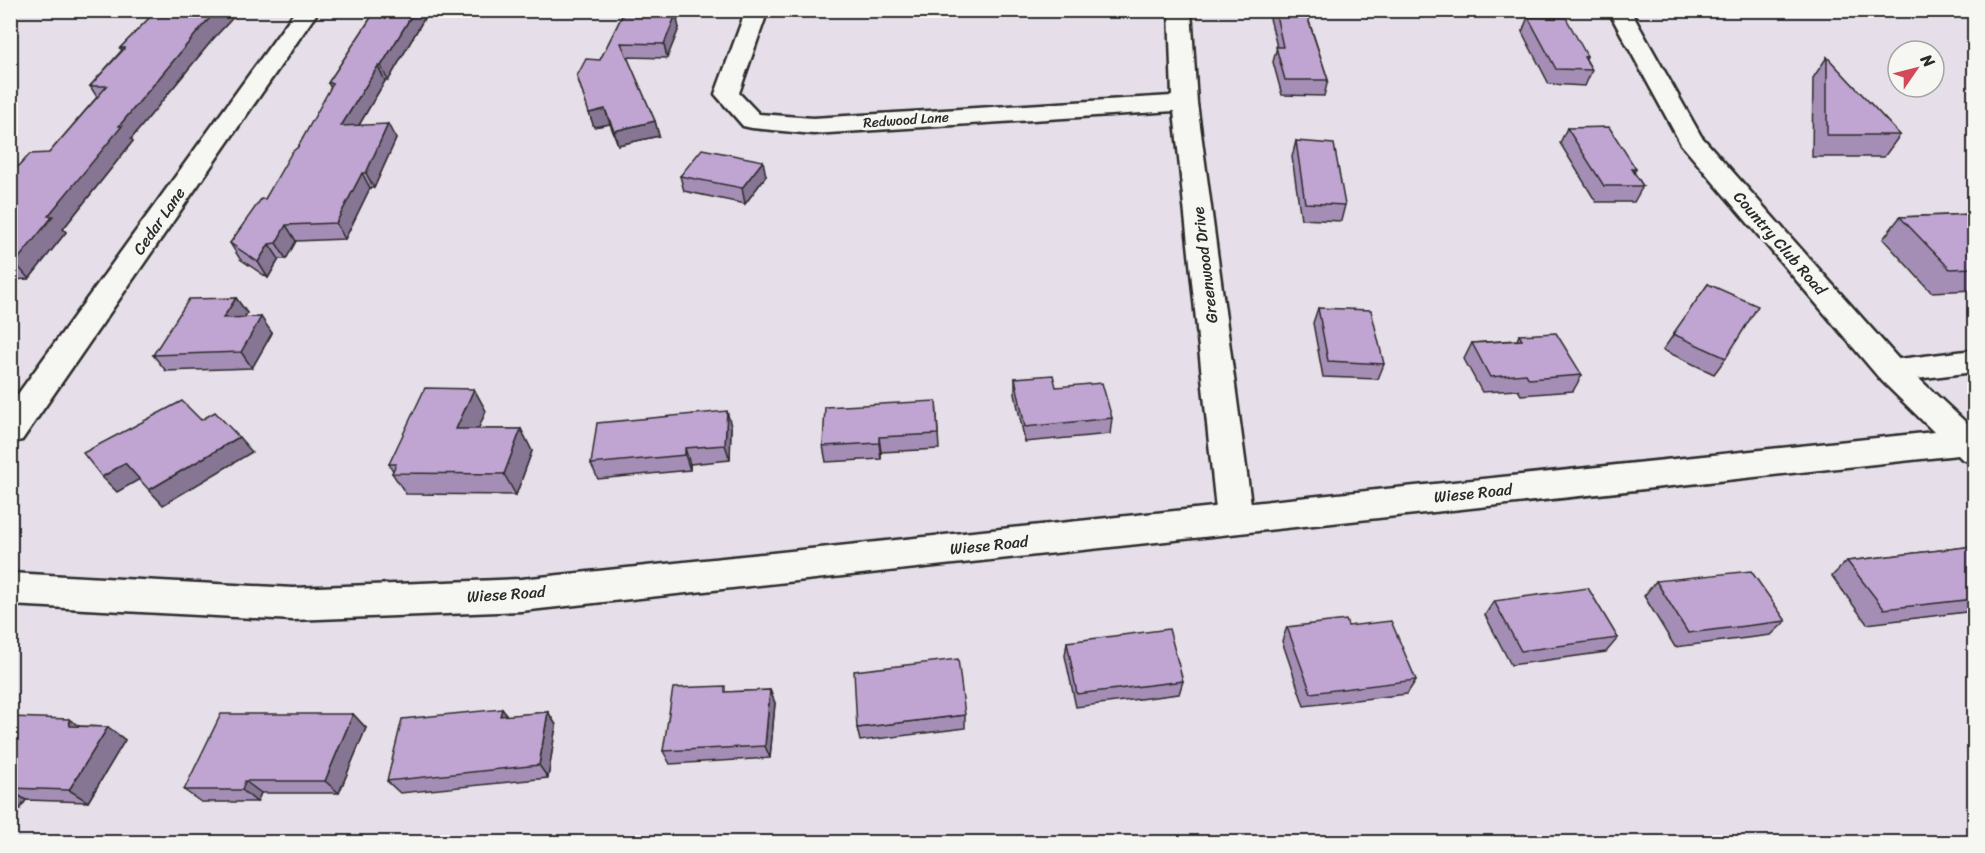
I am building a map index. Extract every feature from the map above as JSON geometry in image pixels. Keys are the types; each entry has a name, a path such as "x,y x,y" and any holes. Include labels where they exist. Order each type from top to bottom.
{"street":[{"name":"Cedar Lane","path":"10,431 308,10"},
{"name":"Redwood Lane","path":"757,10 727,94 752,121 813,126 1185,103"},
{"name":"Greenwood Drive","path":"1180,10 1185,103 1235,519"},
{"name":"Country Club Road","path":"1619,10 1690,139 1891,371 1970,446"},
{"path":"1891,371 1974,361"},
{"name":"Wiese Road","path":"10,589 293,604 521,595 1235,519 1970,446"}],"building":[{"path":"157,10 218,10 119,126 122,126 48,216 53,216 15,263 10,263 10,166 19,166 30,154 49,153 107,86 90,86 125,48 120,48"},
{"path":"376,10 415,10 341,126 388,124 366,173 362,173 336,223 286,225 276,243 269,244 258,262 230,243 261,199 265,199 292,152 298,147 333,83 328,83"},
{"path":"625,10 659,10 657,14 676,14 664,44 621,43 655,121 614,131 605,109 589,113 577,76 586,59 600,60"},
{"path":"1275,10 1310,10 1311,13 1306,13 1328,80 1285,80 1276,47 1283,47"},
{"path":"1528,17 1566,18 1592,70 1556,69"},
{"path":"1827,57 1900,135 1827,135"},
{"path":"1609,127 1636,169 1632,169 1643,186 1604,186 1567,128"},
{"path":"1296,141 1334,144 1345,205 1305,203"},
{"path":"702,149 763,161 742,188 680,176"},
{"path":"1974,214 1974,268 1950,269 1900,217"},
{"path":"1708,284 1758,306 1726,358 1673,334"},
{"path":"236,298 223,318 261,317 241,352 153,355 189,299"},
{"path":"1318,308 1371,310 1384,364 1328,361"},
{"path":"1556,333 1582,375 1529,379 1526,374 1490,377 1472,343 1522,340 1519,335"},
{"path":"1053,375 1056,387 1102,383 1112,418 1025,427 1015,378"},
{"path":"425,388 474,389 456,429 521,429 504,474 392,473 396,464 389,464"},
{"path":"182,401 201,420 215,412 239,437 149,490 125,463 102,477 83,453"},
{"path":"936,401 938,434 879,437 879,443 823,446 825,407"},
{"path":"727,411 725,445 685,448 685,455 591,464 597,423"},
{"path":"1974,546 1974,599 1884,609 1847,561"},
{"path":"1751,571 1786,621 1688,633 1656,581"},
{"path":"1588,588 1618,638 1521,651 1494,601"},
{"path":"1346,620 1348,626 1391,621 1416,680 1311,693 1287,627"},
{"path":"1169,629 1183,681 1077,694 1067,642"},
{"path":"958,659 965,715 857,728 854,671"},
{"path":"725,686 725,692 770,690 765,746 663,751 673,688"},
{"path":"502,709 500,716 548,712 539,765 387,781 402,719"},
{"path":"221,714 353,714 325,781 245,781 242,790 184,790"},
{"path":"10,717 69,719 70,726 108,727 69,790 10,788"}]}
